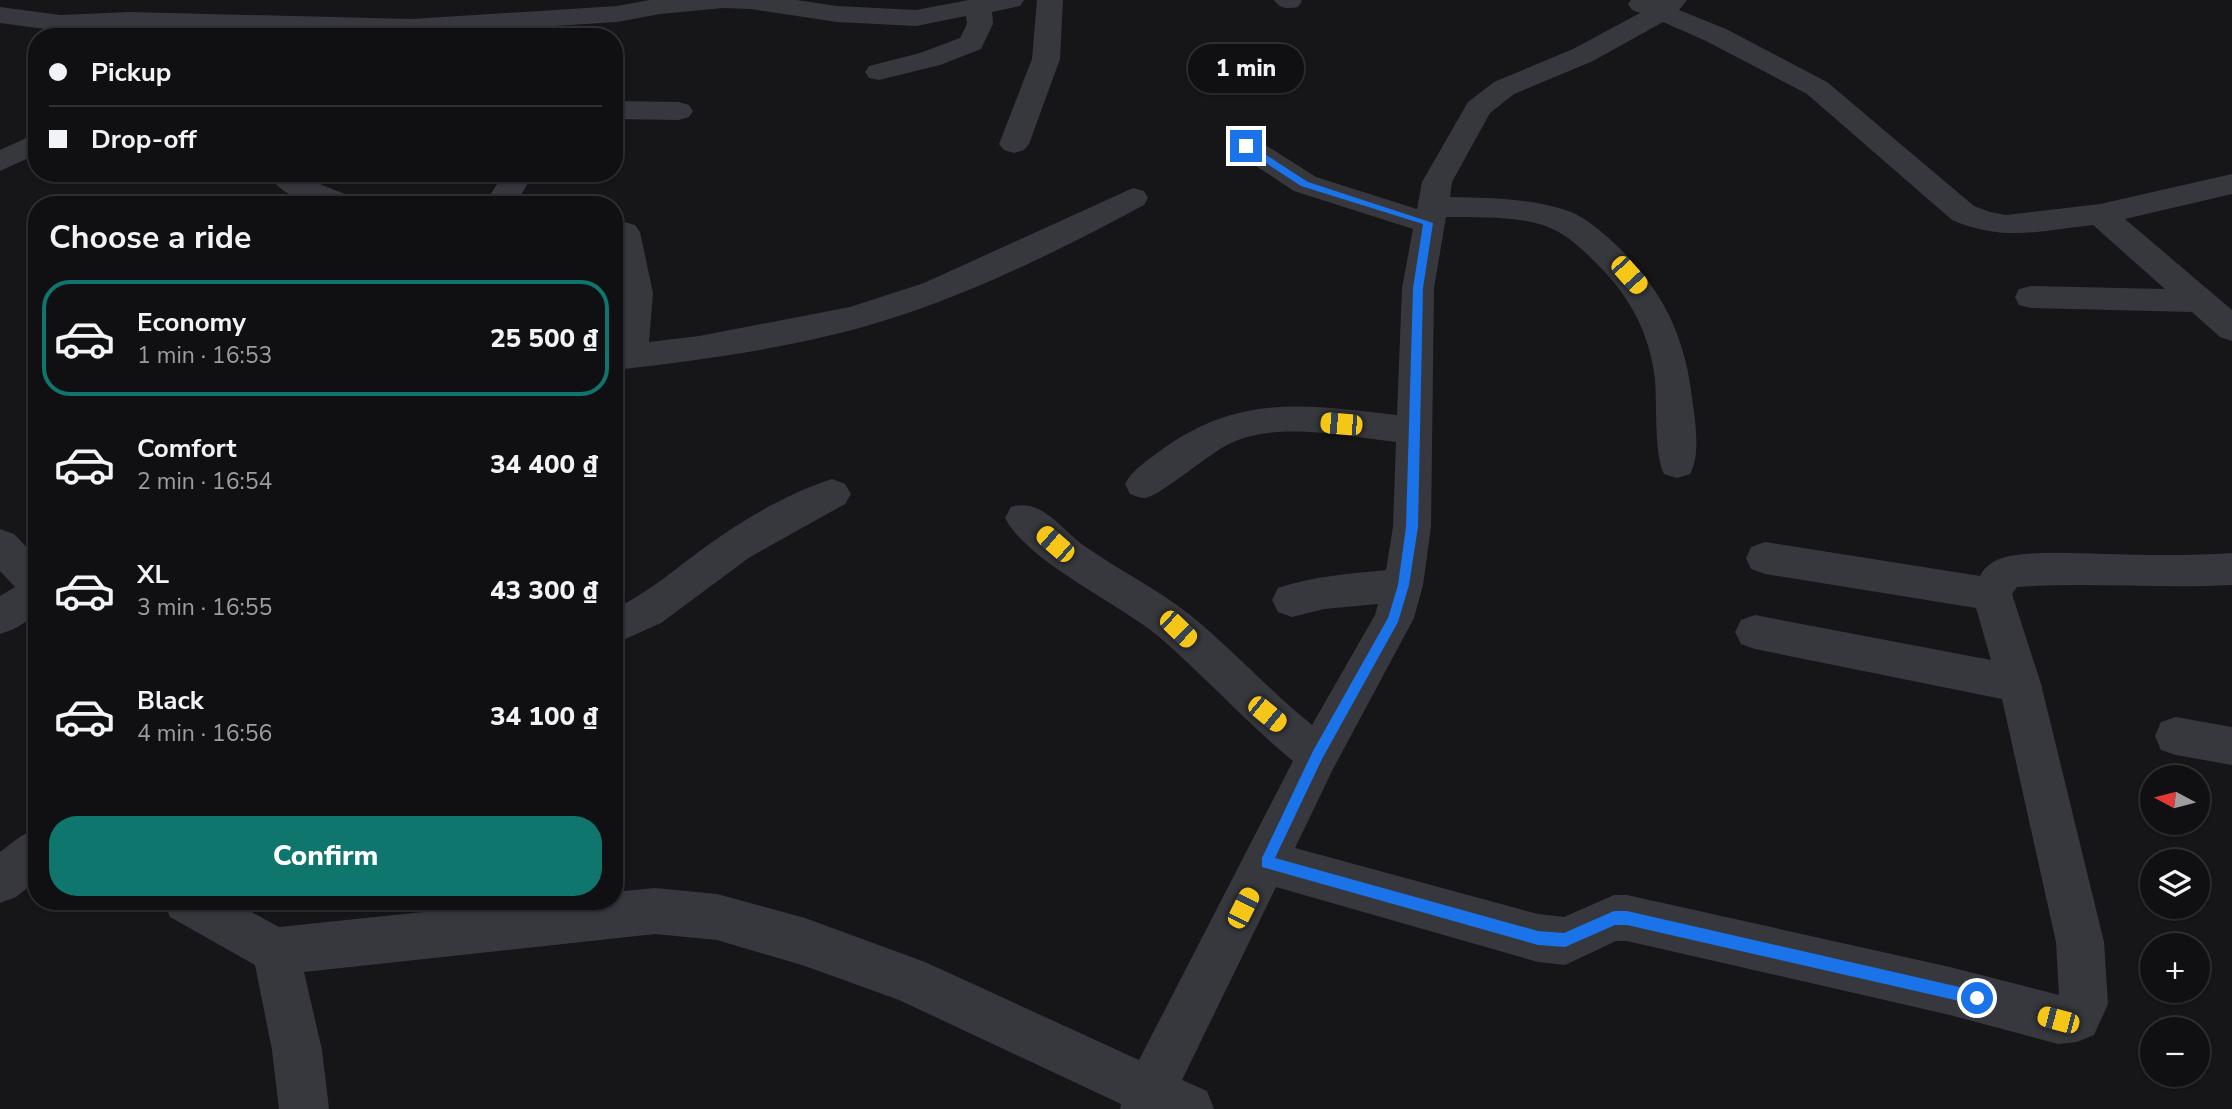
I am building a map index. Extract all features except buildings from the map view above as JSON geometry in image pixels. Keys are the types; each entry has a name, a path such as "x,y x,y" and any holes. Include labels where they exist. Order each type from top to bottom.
{"street":[{"path":"65,28 82,0"},
{"path":"77,28 130,20 411,27 614,17 660,6 723,0 751,1 837,14 916,18 1011,0"},
{"path":"1014,144 1046,59 1050,0"},
{"path":"202,910 275,951 656,911 717,917 805,942 908,979 1162,1103 1266,862 1318,755 1394,618 1403,585 1412,527 1418,288 1430,214 1437,182 1478,107 1504,88 1583,55 1656,4 1818,88 1963,213 1984,222 2006,225 2100,214 2232,184"},
{"path":"879,72 930,59 971,43 980,24 978,8"},
{"path":"0,15 55,28"},
{"path":"623,110 679,111"},
{"path":"1246,146 1305,184 1430,214 1524,212 1556,218 1576,228 1618,263 1640,286 1665,340 1675,388 1677,464"},
{"path":"0,162 28,147"},
{"path":"296,182 321,196"},
{"path":"623,357 699,348 853,318 936,291 1088,222 1133,198"},
{"path":"2100,214 2232,329"},
{"path":"623,353 637,292 624,232"},
{"path":"2031,297 2202,301"},
{"path":"1143,484 1199,442 1233,427 1259,420 1293,419 1413,430"},
{"path":"623,624 638,619 735,547 776,521 832,494"},
{"path":"1024,518 1071,558 1148,605 1178,629 1267,714 1318,755"},
{"path":"0,545 28,575"},
{"path":"1765,558 1992,594"},
{"path":"1266,862 1538,938 1565,940 1614,918 1627,918 1950,991 2058,1020 2077,1018 2084,1004 2080,942 2020,684 1992,594 1997,581 2009,572 2052,569 2182,572 2232,569"},
{"path":"1292,600 1324,593 1403,585"},
{"path":"0,617 28,600"},
{"path":"1755,632 2020,684"},
{"path":"2176,736 2232,746"},
{"path":"0,881 28,858"},
{"path":"275,951 297,1050 304,1109"}],"route":[{"path":"1246,146 1305,184 1428,223 1418,288 1412,527 1403,585 1394,618 1318,755 1266,862 1538,938 1565,940 1614,918 1627,918 1977,998"}]}
